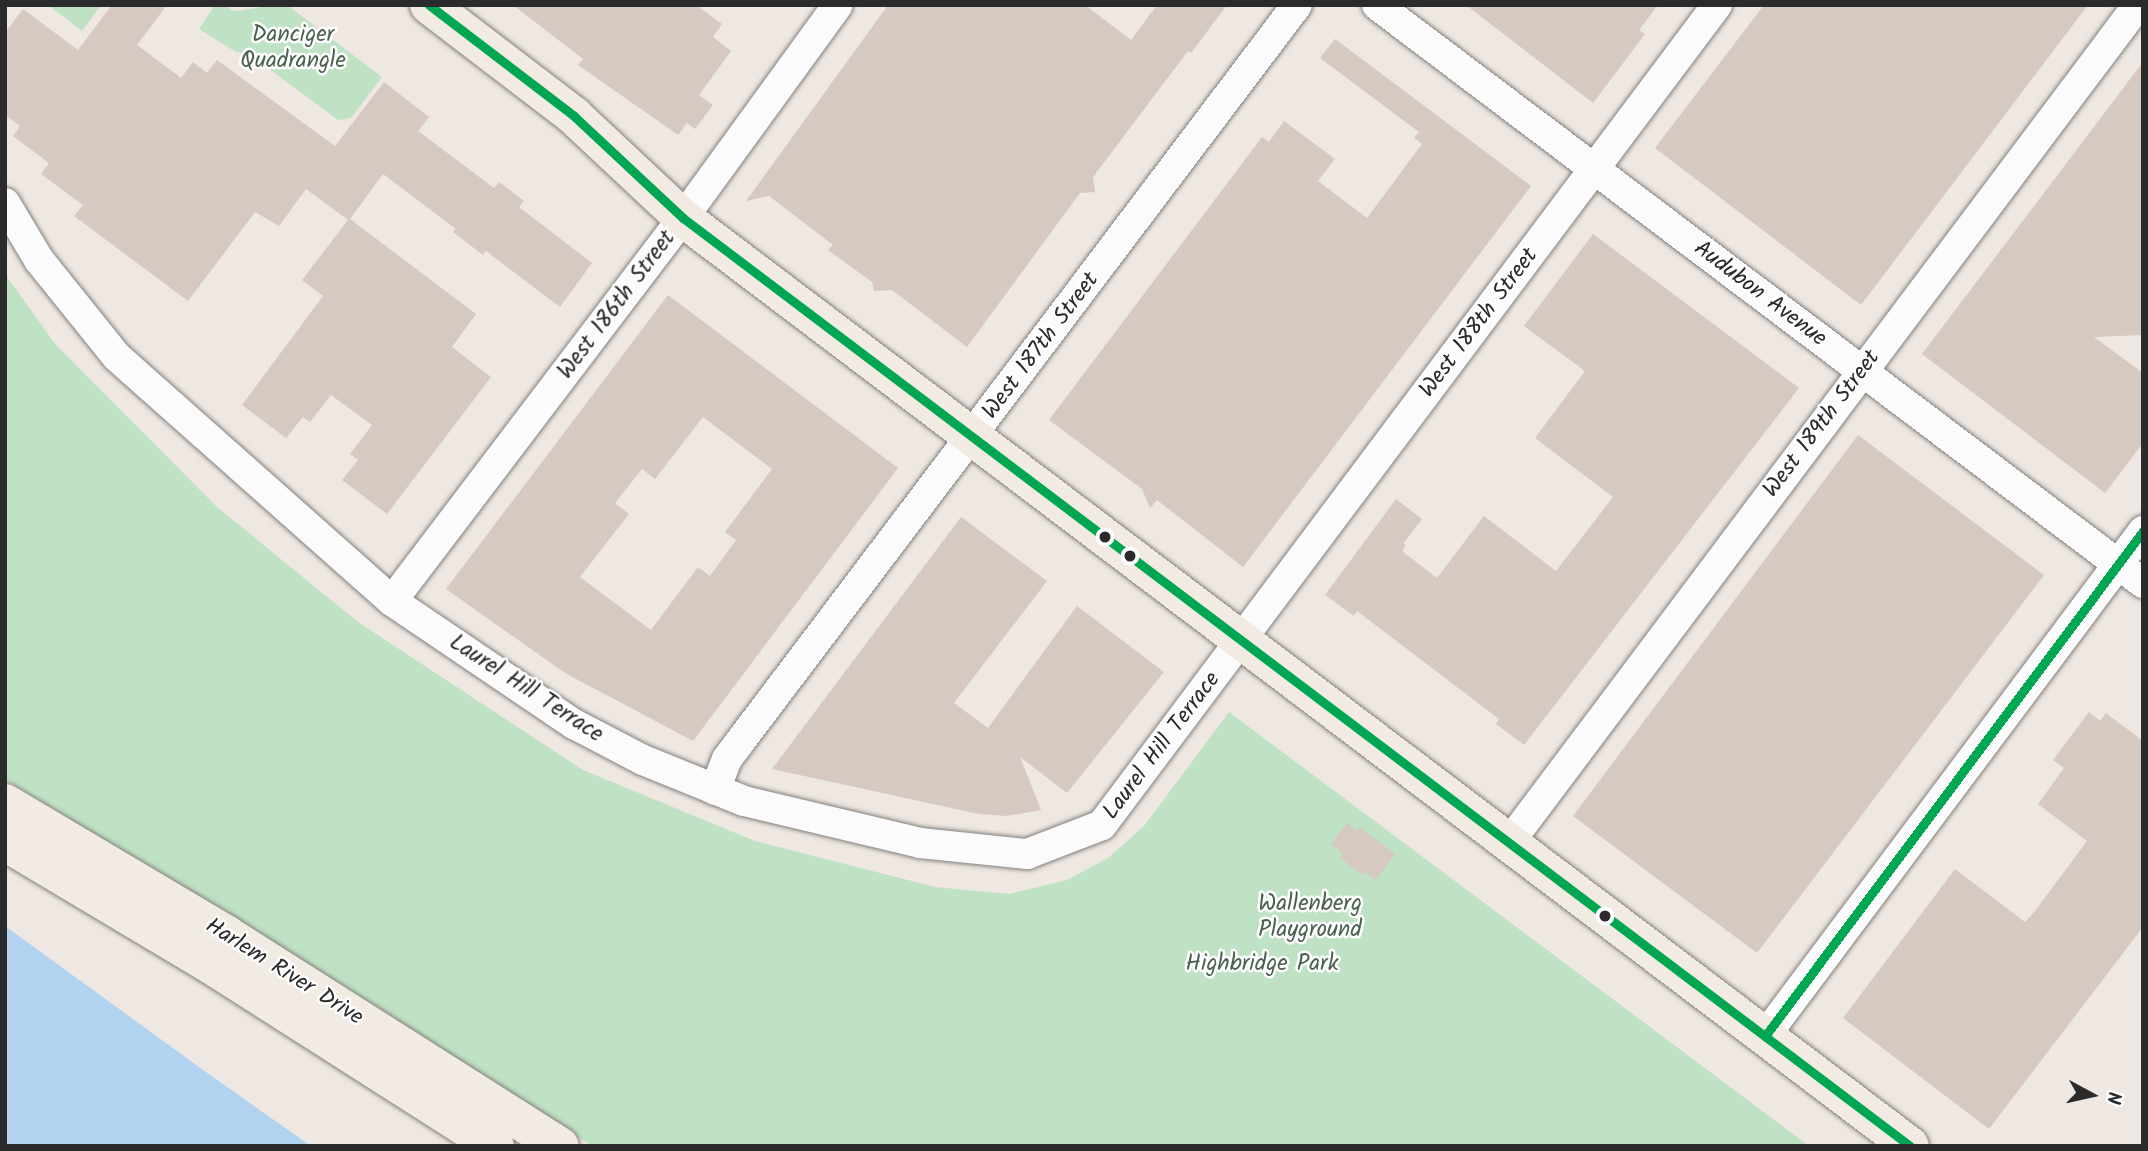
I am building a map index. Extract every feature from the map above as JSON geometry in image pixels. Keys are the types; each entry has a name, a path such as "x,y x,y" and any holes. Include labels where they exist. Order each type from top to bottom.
{"main road":[{"path":"429,5 573,116 683,218 1910,1146"},
{"name":"Harlem River Drive","path":"5,803 227,935 560,1146"},
{"name":"Harlem River Drive","path":"5,842 208,963 495,1146"}],"street":[{"name":"West 186th Street","path":"392,601 683,218 838,5"},
{"name":"West 187th Street","path":"715,790 727,759 738,743 1297,5"},
{"name":"Audubon Avenue","path":"1377,5 2143,583"},
{"name":"West 188th Street","path":"1241,642 1717,5"},
{"name":"West 189th Street","path":"1508,844 2138,5"},
{"name":"Laurel Hill Terrace","path":"5,203 39,261 117,357 392,601 574,724 643,760 744,801 920,843 1027,854 1102,825 1241,642"},
{"path":"1765,1036 2143,531"}],"green space":[{"path":"48,5 101,5 82,31"},
{"name":"Danciger Quadrangle","path":"215,5 225,5 233,11 258,8 261,5 287,5 382,77 351,118 338,120 249,54 236,52 199,29"},
{"name":"Highbridge Park","path":"5,274 56,345 217,507 358,622 583,770 755,841 935,887 1009,894 1067,880 1108,858 1144,826 1229,712 1809,1146 592,1146 416,1032 5,779"}],"water":[{"path":"5,926 210,1075 311,1146 5,1146"}],"building":[{"path":"112,5 167,5 137,45 181,78 193,62 207,73 217,60 335,146 384,82 429,117 418,131 494,188 499,182 524,201 519,207 592,263 560,307 486,251 483,255 453,232 456,229 383,174 350,219 476,314 452,347 491,377 387,514 342,480 358,460 350,454 372,425 331,395 310,422 303,417 286,438 242,405 323,296 302,280 348,220 306,189 279,226 255,212 188,301 74,216 83,205 41,174 49,163 13,136 20,126 5,115 5,33 23,9 78,50"},
{"path":"513,5 696,5 722,24 713,37 731,51 699,95 713,105 695,129 687,123 678,135 578,65 583,59"},
{"path":"888,5 1085,5 1131,40 1157,5 1227,5 1191,53 1188,51 1093,177 1095,192 1080,193 967,347 892,290 874,291 872,282 828,250 833,245 769,196 746,201"},
{"path":"1466,5 1658,5 1639,30 1645,34 1593,103"},
{"path":"1764,5 2088,5 1861,305 1655,148"},
{"path":"1335,39 1531,186 1243,567 1157,500 1150,508 1142,489 1049,420 1262,137 1269,142 1284,121 1335,159 1318,181 1367,218 1422,144 1414,138 1419,132 1320,58"},
{"path":"2143,62 2143,335 2094,337 2143,373 2143,443 2105,493 1922,354"},
{"path":"1593,234 1799,388 1524,745 1496,724 1499,719 1357,611 1354,616 1325,595 1396,499 1422,519 1403,544 1406,545 1402,551 1437,578 1484,516 1556,571 1613,497 1535,438 1585,371 1524,326"},
{"path":"668,295 898,468 693,741 565,673 446,589","holes":["703,417 772,469 725,532 736,540 710,576 698,567 651,630 580,577 629,514 615,503 642,469 655,479"]},
{"path":"1858,435 2044,575 1757,953 1573,816"},
{"path":"961,517 1047,581 954,703 988,728 1077,606 1164,672 1067,793 1020,757 1041,810 1007,816 979,814 772,769"},
{"path":"2089,712 2100,721 2106,713 2143,741 2143,927 1989,1129 1843,1018 1955,869 2025,922 2035,911 2087,841 2038,804 2064,768 2053,760"},
{"path":"1347,823 1357,831 1360,827 1395,854 1376,880 1365,872 1362,875 1340,858 1343,853 1331,844"}],"transit line":[{"path":"429,5 574,116 683,218 1910,1146"},
{"path":"1765,1036 2143,531"}],"park label":[{"name":"Wallenberg Playground","path":"1310,917"}]}
